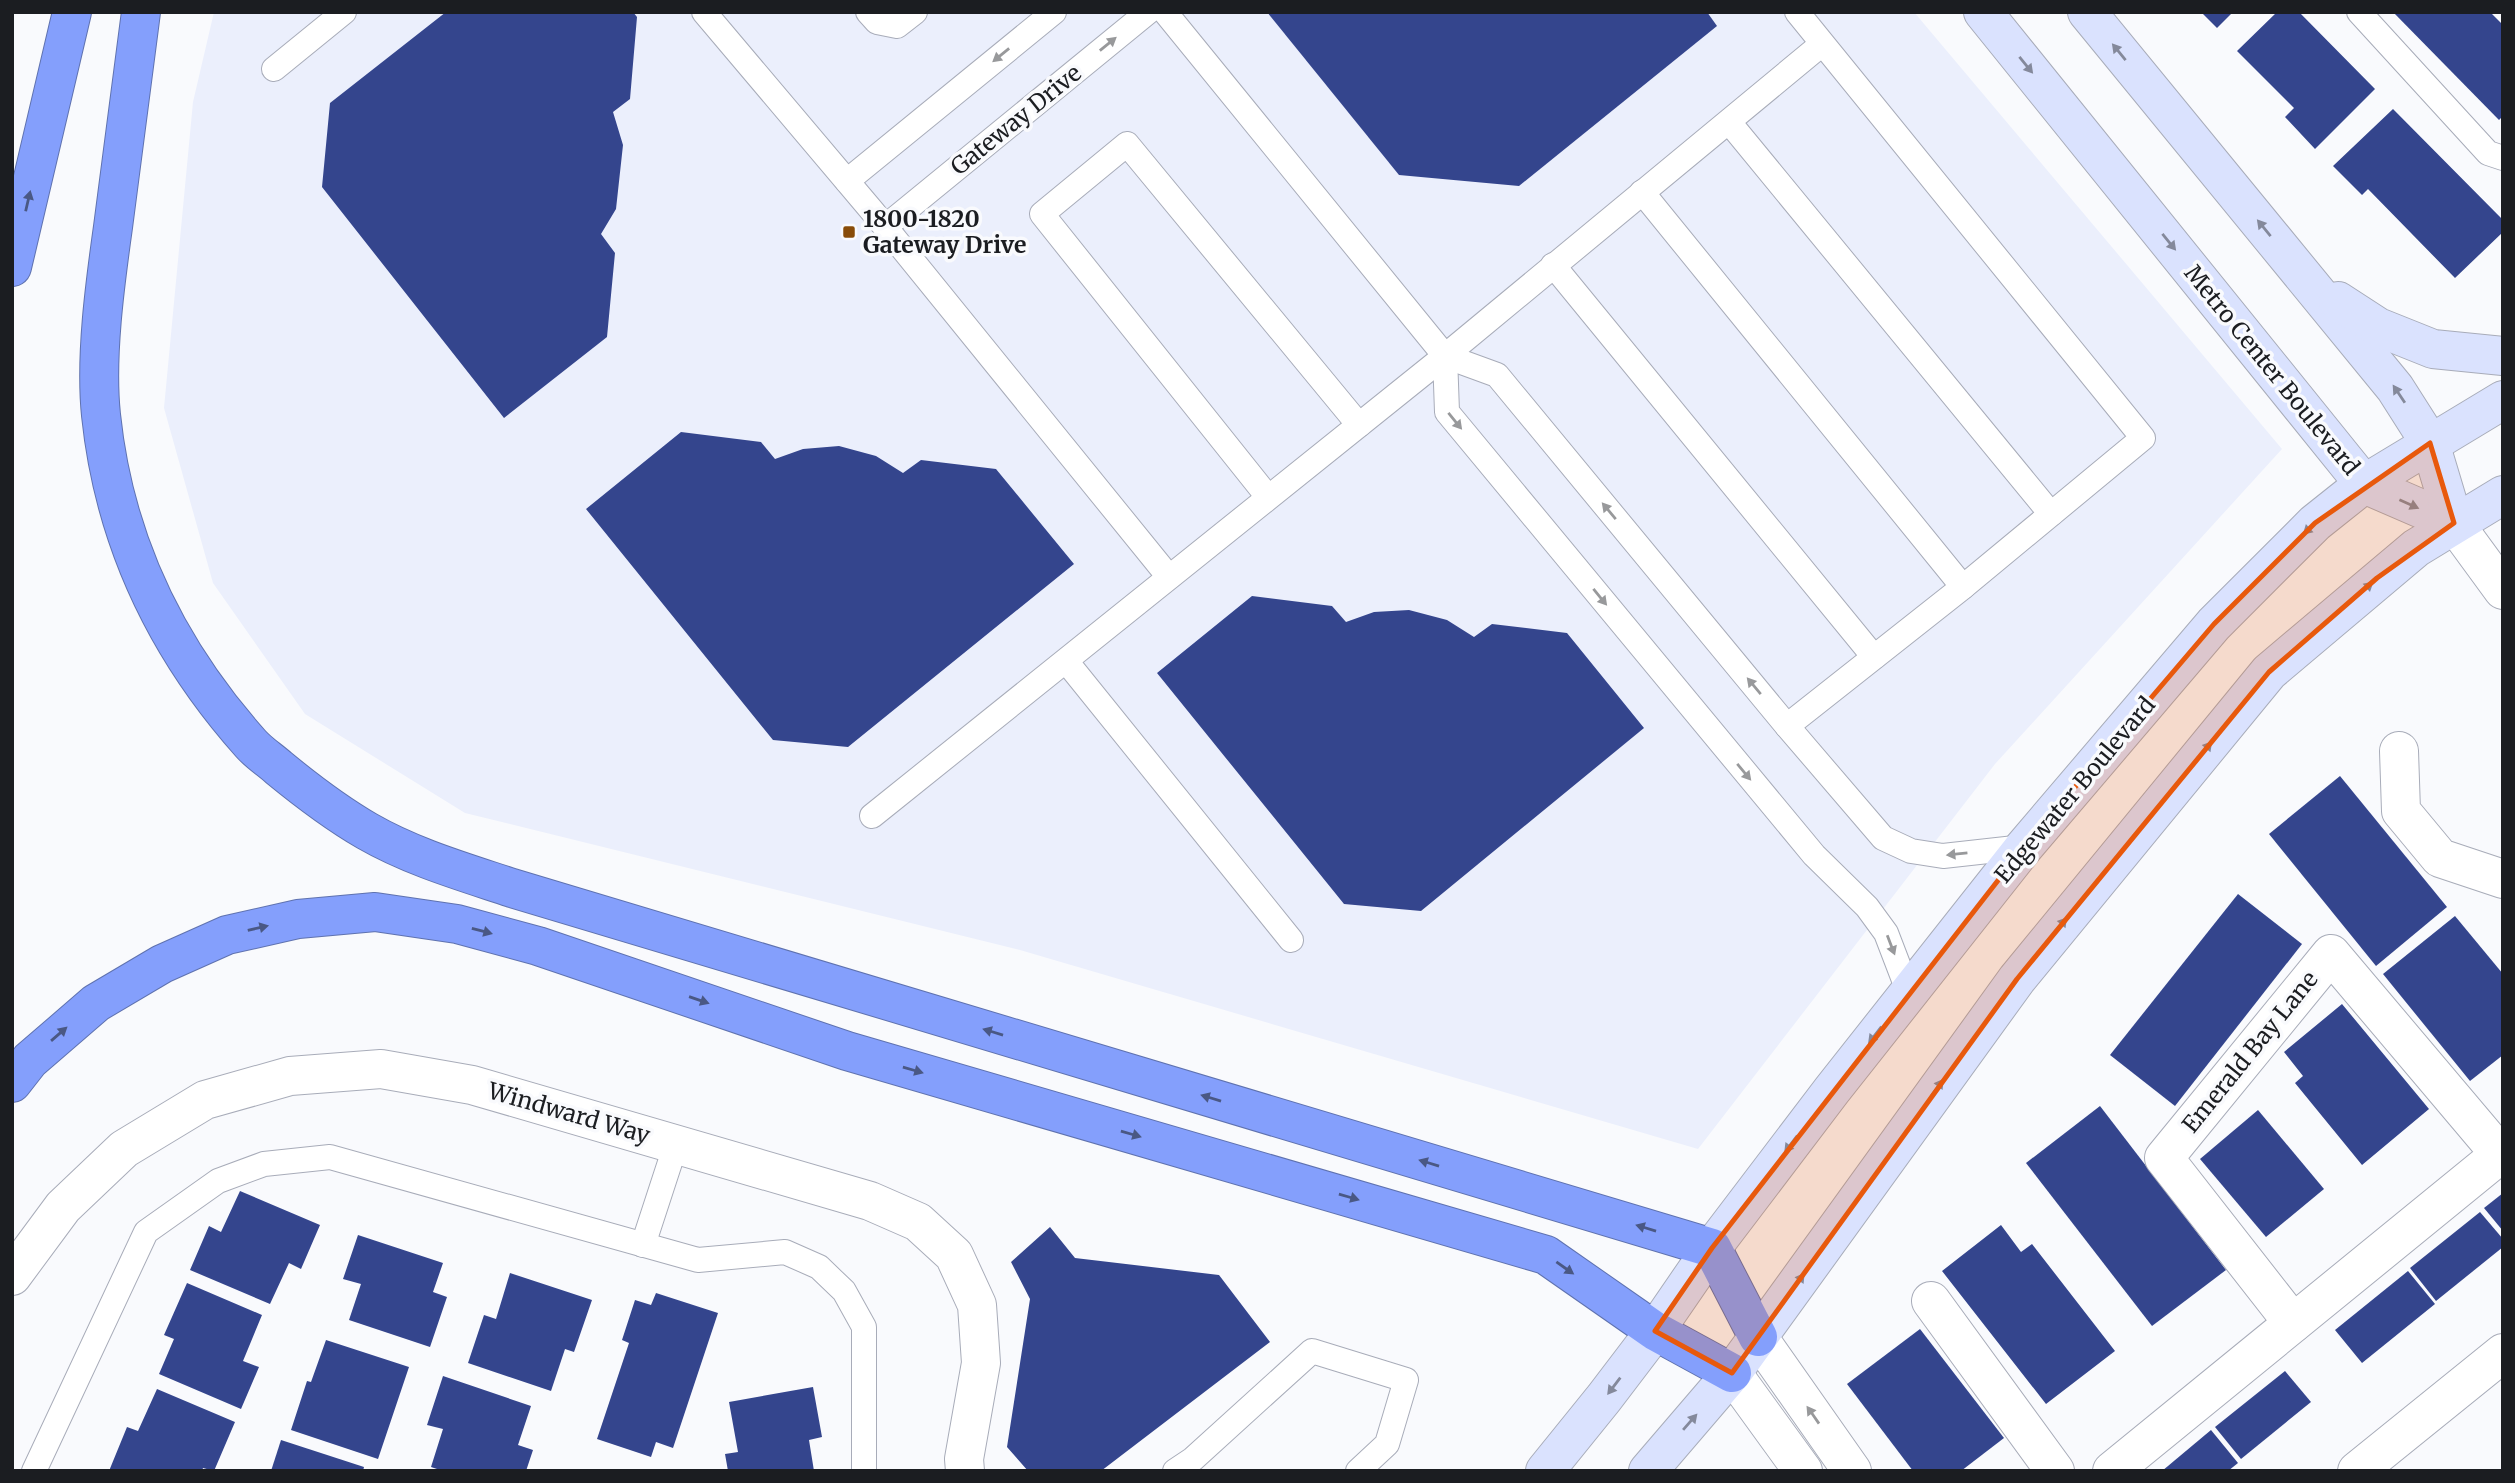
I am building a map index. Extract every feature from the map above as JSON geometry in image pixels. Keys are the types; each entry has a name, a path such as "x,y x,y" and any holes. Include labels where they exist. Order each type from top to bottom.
{"highway":[{"path":"12,267 72,12"},
{"path":"141,12 106,278 101,346 101,413 112,485 134,560 167,628 208,690 252,745 307,792 368,832 436,863 512,888 1712,1248 1758,1337"},
{"path":"12,1083 30,1060 96,1003 162,964 226,935 298,919 375,912 457,924 538,946 847,1051 1546,1255 1654,1331 1732,1373"}],"main road":[{"name":"Metro Center Boulevard","path":"1983,12 2364,484 2454,523"},
{"path":"2087,12 2395,388 2430,443 2454,523"},
{"path":"2307,280 2378,327 2428,347 2503,356"},
{"name":"Edgewater Boulevard","path":"1545,1471 1654,1331 1712,1248 2024,847 2214,624 2315,523 2364,484 2503,400"},
{"path":"1648,1471 1732,1373 2017,979 2269,672 2377,578 2416,548 2503,495"}],"street":[{"path":"2454,523 2503,590"},
{"path":"2399,751 2401,811 2440,858 2503,879"},
{"name":"Emerald Bay Lane","path":"2112,1471 2501,1153 2331,954 2164,1158 2293,1323"},
{"name":"Windward Way","path":"12,1276 63,1207 124,1149 205,1100 290,1076 381,1069 472,1085 870,1201 918,1222 954,1255 977,1305 981,1363 964,1459 965,1471"},
{"path":"1931,1300 2055,1471"},
{"path":"1758,1337 1852,1471"},
{"path":"2357,1471 2503,1353"},
{"path":"1732,1373 1803,1471"}],"lane":[{"path":"274,69 344,12"},
{"path":"704,12 885,227 1169,577"},
{"path":"868,12 877,22 897,26 915,12"},
{"path":"847,181 1054,12"},
{"name":"Gateway Drive","path":"885,227 1148,12"},
{"path":"1165,12 1445,356 1497,375 1883,838 1911,851 1943,856 2024,847"},
{"path":"1787,726 2143,438 1797,12"},
{"path":"2359,12 2488,153 2503,158"},
{"path":"872,816 1445,356 1822,44"},
{"path":"1729,122 2050,514"},
{"path":"1268,497 1042,214 1127,144 1360,425"},
{"path":"1642,192 1962,587"},
{"path":"1553,265 1874,657"},
{"path":"1445,356 1447,412 1814,855 1867,907 1886,933 1909,993"},
{"path":"1066,662 1291,940"},
{"path":"643,1245 676,1144"},
{"path":"34,1471 146,1233 218,1181 264,1164 330,1157 698,1260 785,1252 819,1267 844,1291 864,1328 864,1471"},
{"path":"1175,1471 1193,1459 1312,1351 1406,1380 1387,1444 1359,1471"}],"highlighted area":[{"path":"2430,443 2454,523 2377,578 2269,672 2017,979 1732,1373 1655,1331 1712,1248 2024,847 2214,624 2315,523"}],"shaded area":[{"path":"214,12 1914,12 2282,449 1995,764 1698,1149 1020,950 465,813 305,714 213,583 164,408 193,102"}],"building":[{"path":"446,12 633,12 637,17 630,99 613,112 623,145 616,209 601,234 615,253 607,337 504,418 322,187 330,103"},
{"path":"1267,12 1707,12 1717,26 1519,186 1399,175"},
{"path":"2201,12 2233,12 2217,28"},
{"path":"2277,12 2299,12 2375,89 2315,149 2285,117 2294,108 2237,51"},
{"path":"2393,12 2490,12 2503,25 2503,116 2499,120"},
{"path":"2393,109 2503,220 2503,232 2455,278 2368,189 2362,195 2333,166"},
{"path":"681,432 761,442 775,459 803,449 839,446 876,456 903,473 921,460 996,469 1074,564 848,747 773,740 586,509"},
{"path":"1252,596 1332,606 1346,622 1374,612 1409,610 1447,620 1474,637 1492,624 1567,633 1644,728 1421,911 1344,904 1157,673"},
{"path":"2340,776 2447,907 2376,966 2269,834"},
{"path":"2238,894 2302,944 2175,1106 2110,1055"},
{"path":"2455,916 2503,974 2503,1055 2470,1081 2383,974"},
{"path":"2342,1004 2429,1109 2362,1165 2295,1083 2303,1076 2284,1052"},
{"path":"2100,1106 2226,1270 2152,1326 2026,1163"},
{"path":"2258,1110 2324,1189 2266,1237 2200,1159"},
{"path":"240,1191 320,1225 301,1269 289,1263 270,1304 190,1270 209,1226 221,1232"},
{"path":"2503,1193 2503,1231 2484,1208"},
{"path":"2480,1212 2503,1239 2503,1247 2436,1301 2410,1268"},
{"path":"2001,1225 2021,1252 2032,1244 2115,1351 2046,1404 1942,1271"},
{"path":"1050,1227 1075,1258 1219,1275 1270,1342 1101,1471 1028,1471 1007,1447 1030,1299 1011,1262"},
{"path":"358,1235 443,1263 433,1292 447,1297 430,1347 349,1320 361,1284 343,1279"},
{"path":"2408,1271 2435,1304 2362,1363 2335,1330"},
{"path":"510,1273 592,1300 574,1352 565,1349 551,1391 468,1363 484,1315 496,1319"},
{"path":"187,1283 262,1315 243,1361 259,1367 241,1409 159,1374 174,1339 164,1335"},
{"path":"656,1293 718,1313 673,1448 656,1442 651,1457 597,1439 629,1343 622,1340 635,1300 651,1305"},
{"path":"1920,1329 2004,1438 1961,1471 1913,1471 1847,1384"},
{"path":"326,1340 409,1367 378,1459 291,1430 307,1381 311,1382"},
{"path":"2285,1371 2311,1402 2241,1459 2215,1427"},
{"path":"443,1376 531,1406 518,1445 533,1450 526,1471 443,1471 431,1467 443,1429 427,1425"},
{"path":"813,1387 822,1437 809,1440 814,1471 728,1471 725,1454 738,1452 729,1402"},
{"path":"157,1389 235,1422 214,1471 203,1468 202,1471 109,1471 127,1427 138,1431"},
{"path":"2211,1430 2238,1463 2228,1471 2162,1471"},
{"path":"281,1440 364,1467 363,1471 271,1471"}],"place":[{"name":"1800-1820 Gateway Drive","path":"849,232"}]}
